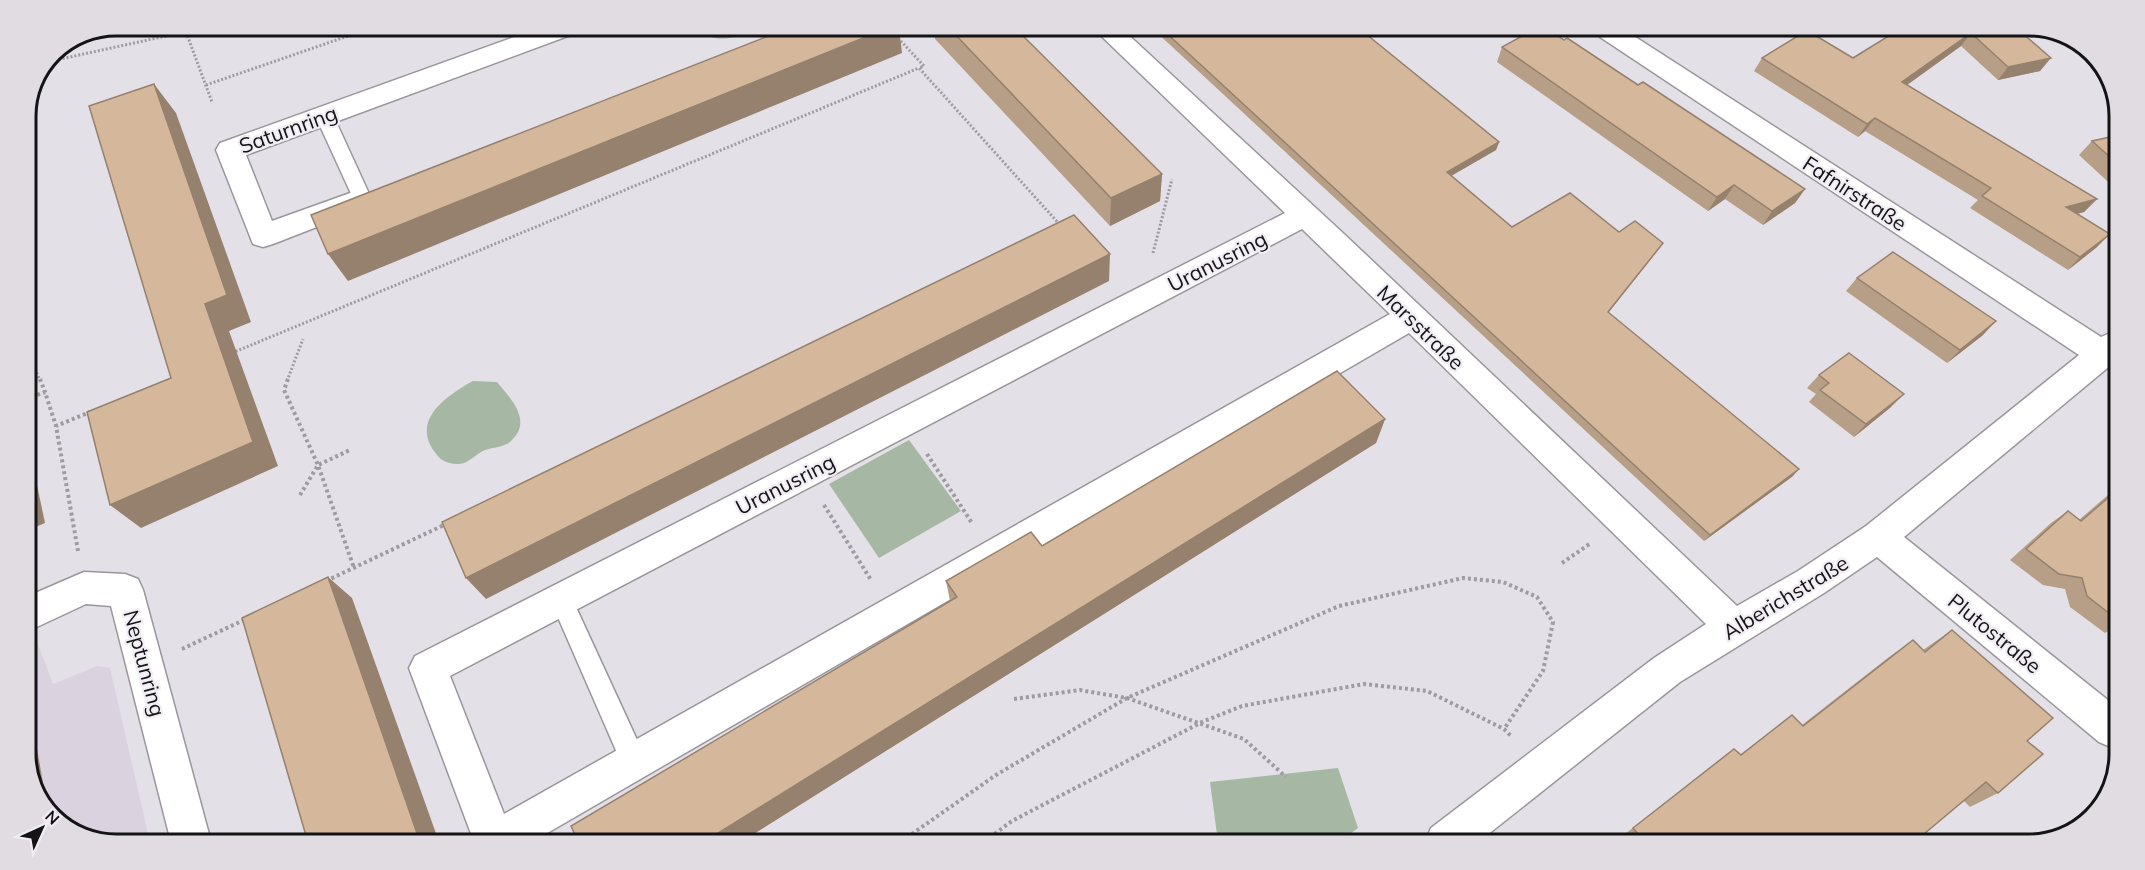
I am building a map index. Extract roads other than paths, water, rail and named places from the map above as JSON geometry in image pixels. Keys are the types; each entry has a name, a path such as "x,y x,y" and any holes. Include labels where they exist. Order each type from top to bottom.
{"street":[{"name":"Saturnring","path":"373,194 263,236 230,150 542,36"},
{"name":"Marsstraße","path":"1114,36 1305,215 1734,627"},
{"name":"Fafnirstraße","path":"1617,36 2109,348"},
{"name":"Uranusring","path":"491,834 428,668 1305,215"},
{"path":"508,834 1411,317"},
{"name":"Alberichstraße","path":"1455,834 1667,670 1811,582 1878,537 2109,348"},
{"name":"Plutostraße","path":"1878,537 2109,726"},
{"name":"Neptunring","path":"36,610 84,588 125,590 189,834"}],"lane":[{"path":"324,115 373,194"},
{"path":"561,599 634,762"}]}
